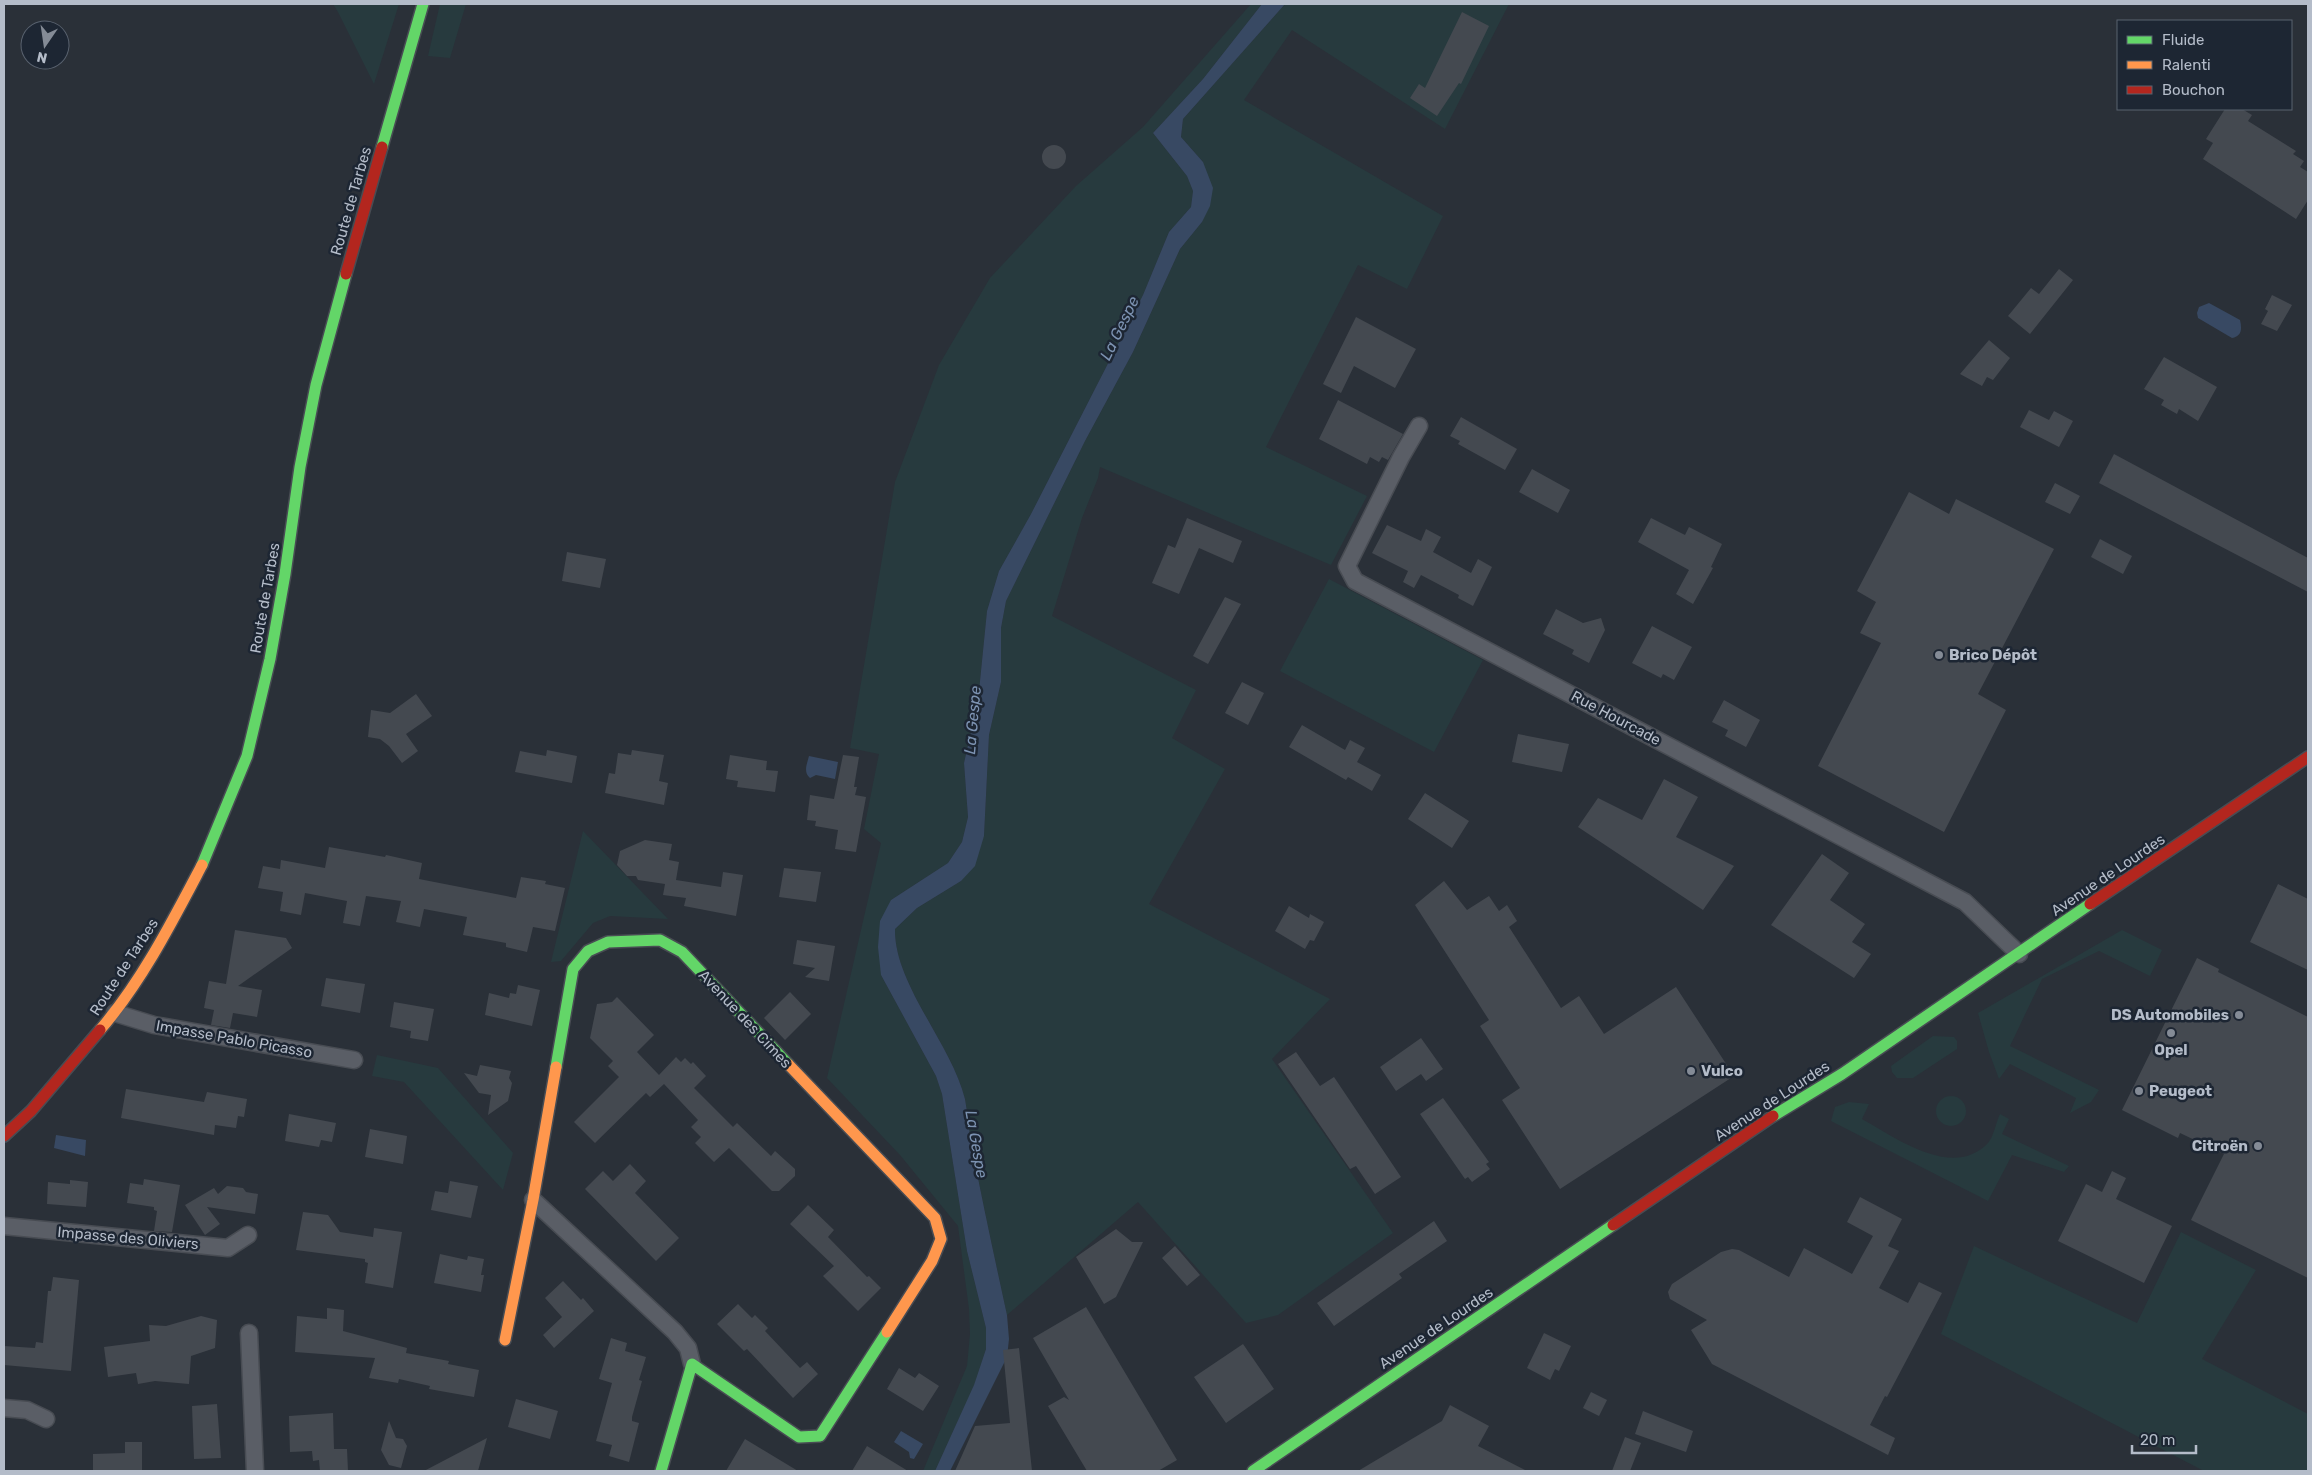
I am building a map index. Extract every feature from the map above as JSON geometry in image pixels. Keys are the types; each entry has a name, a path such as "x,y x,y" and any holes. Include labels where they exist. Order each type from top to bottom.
{"street":[{"name":"Route de Tarbes","path":"4,1136 31,1111 115,1014 168,930 206,856 248,756 275,631 300,467 316,385 423,4"},
{"name":"Rue Hourcade","path":"1420,426 1402,457 1347,566 1355,581 1965,902 2019,954"},
{"name":"Avenue de Lourdes","path":"1253,1471 1779,1112 1842,1074 2308,757"},
{"name":"Avenue des Cimes","path":"533,1200 573,969 588,951 608,942 660,940 682,952 935,1218 942,1239 932,1261 820,1436 799,1437 692,1364"},
{"name":"Impasse Pablo Picasso","path":"115,1014 154,1025 354,1060"},
{"path":"505,1340 533,1200"},
{"path":"533,1200 676,1332 688,1348 692,1364 661,1471"},
{"name":"Impasse des Oliviers","path":"4,1226 228,1248 248,1235"},
{"path":"249,1333 255,1471"},
{"path":"4,1408 27,1410 46,1419"}],"green space":[{"path":"333,4 399,4 374,84 338,12"},
{"path":"440,4 466,4 450,58 428,56"},
{"path":"1251,4 1262,4 1203,79 1153,133 1187,176 1193,191 1191,207 1169,232 1143,295 1031,514 999,571 987,611 978,701 964,763 968,817 962,842 948,863 891,900 881,975 936,1076 942,1094 967,1251 986,1328 986,1349 974,1386 935,1471 923,1471 967,1366 970,1334 969,1309 958,1226 900,1155 827,1078 881,843 864,829 879,754 850,748 895,482 939,365 990,278 1076,186 1143,127"},
{"path":"1285,4 1509,4 1445,129 1292,30 1244,100 1443,216 1407,289 1358,265 1266,447 1367,496 1331,565 1100,467 1052,616 1196,690 1172,738 1225,769 1149,904 1330,999 1272,1059 1393,1233 1278,1315 1246,1323 1138,1202 1007,1315 972,1148 965,1099 948,1057 913,992 904,971 897,950 895,929 917,908 961,881 984,836 989,735 1001,682 1001,628 1006,601 1085,441 1133,352 1180,249 1202,222 1203,162 1181,137 1183,119"},
{"path":"1329,579 1483,660 1434,752 1280,671"},
{"path":"583,831 668,919 610,916 593,923 561,961 551,962"},
{"path":"2122,930 2162,950 2150,976 2099,951 2042,979 2010,1046 2099,1090 2091,1102 2070,1113 2076,1098 2010,1064 1999,1079 1978,1013"},
{"path":"1933,1036 1954,1037 1957,1041 1957,1049 1913,1078 1897,1078 1892,1072 1891,1066"},
{"path":"377,1055 438,1068 513,1153 503,1190 404,1082 372,1076"},
{"path":"1951,1096 1962,1100 1966,1111 1962,1122 1951,1126 1940,1122 1936,1111 1940,1100"},
{"path":"1849,1102 1869,1104 1862,1119 1908,1145 1942,1157 1958,1158 1974,1153 1988,1143 2000,1114 2009,1119 2002,1134 2069,1166 2064,1172 2012,1155 1988,1201 1831,1121 1835,1107"},
{"path":"2181,1232 2256,1270 2202,1359 2308,1414 2308,1471 2204,1471 1941,1334 1974,1246 2137,1323"}],"water":[{"path":"1262,4 1285,4 1183,119 1181,137 1203,162 1213,188 1210,206 1202,222 1180,249 1133,352 1085,441 1006,601 1001,628 1001,682 989,735 984,836 975,866 961,881 917,908 895,929 897,950 904,971 913,992 948,1057 965,1099 972,1148 1007,1315 1009,1339 1007,1357 950,1471 935,1471 974,1385 986,1349 986,1328 967,1251 942,1094 936,1076 881,975 878,947 880,921 891,900 948,863 962,842 968,817 964,763 978,701 987,611 999,571 1031,514 1143,295 1169,232 1191,207 1193,191 1187,176 1153,133 1203,79"},
{"path":"2209,303 2240,320 2241,329 2238,336 2232,338 2198,318 2199,307"},
{"path":"809,756 838,762 835,779 816,775 810,778 806,771"},
{"path":"56,1135 86,1140 85,1156 54,1148"},
{"path":"901,1431 923,1444 914,1459 910,1458 909,1452 894,1442"}],"building":[{"path":"1462,12 1489,26 1461,84 1459,83 1437,116 1410,98 1419,84 1425,88"},
{"path":"2224,110 2244,110 2252,115 2248,121 2296,151 2293,154 2304,161 2300,167 2308,172 2308,200 2296,219 2203,159 2213,143 2206,139"},
{"path":"1054,145 1059,146 1065,152 1065,162 1059,168 1054,169 1049,168 1043,162 1042,157 1043,152 1049,146"},
{"path":"2059,269 2073,280 2030,334 2008,316 2031,288 2039,294"},
{"path":"2272,295 2292,305 2277,331 2261,324 2268,311 2265,309"},
{"path":"1356,317 1416,349 1395,388 1354,366 1341,393 1323,384"},
{"path":"1989,340 2010,358 1993,380 1987,377 1982,386 1960,374"},
{"path":"2164,357 2217,387 2198,421 2179,409 2177,414 2161,405 2164,400 2144,389"},
{"path":"1338,400 1403,434 1388,460 1382,457 1379,462 1370,457 1367,464 1319,439"},
{"path":"2029,410 2049,420 2054,411 2073,421 2059,447 2020,427"},
{"path":"1461,417 1517,449 1505,470 1458,444 1460,441 1450,436"},
{"path":"2114,454 2308,558 2308,592 2099,483"},
{"path":"1532,469 1570,490 1558,513 1519,492"},
{"path":"2055,483 2080,496 2070,514 2045,502"},
{"path":"1909,492 1949,514 1956,499 2054,549 1978,694 2006,710 1944,832 1818,766 1881,643 1860,633 1876,602 1857,591"},
{"path":"1187,518 1242,541 1233,563 1199,548 1179,594 1152,583 1168,545 1175,548"},
{"path":"1651,518 1685,535 1689,527 1722,544 1711,567 1713,568 1693,604 1676,594 1689,570 1638,542"},
{"path":"1387,525 1421,541 1426,529 1441,537 1433,552 1471,573 1478,559 1492,567 1473,606 1458,598 1459,595 1421,575 1414,588 1403,582 1408,571 1372,553"},
{"path":"2100,539 2132,556 2123,574 2091,557"},
{"path":"567,552 606,559 600,588 562,581"},
{"path":"1225,597 1241,604 1208,664 1193,656"},
{"path":"1556,609 1583,623 1601,618 1605,630 1589,663 1572,654 1574,650 1543,634"},
{"path":"1652,626 1692,647 1674,680 1663,674 1661,678 1632,663"},
{"path":"1242,682 1264,693 1248,725 1225,713"},
{"path":"416,694 432,716 406,734 418,751 402,763 389,746 380,739 368,737 371,710 390,713"},
{"path":"1724,700 1760,720 1746,747 1725,736 1728,730 1712,722"},
{"path":"1302,725 1345,750 1350,740 1365,748 1357,762 1381,775 1372,791 1348,777 1346,780 1289,747"},
{"path":"1518,734 1569,744 1562,772 1512,762"},
{"path":"547,750 577,756 572,783 515,772 520,751 546,756"},
{"path":"632,750 664,755 659,781 668,783 664,805 605,793 609,773 615,774 618,753 631,755"},
{"path":"730,755 767,761 766,770 778,771 775,792 737,787 738,781 726,779"},
{"path":"843,755 859,757 854,787 857,787 855,795 866,797 856,852 835,849 838,830 815,826 816,821 807,820 810,795 834,799"},
{"path":"1664,779 1698,797 1676,837 1734,866 1703,910 1578,827 1598,798 1642,820"},
{"path":"1425,793 1469,821 1452,848 1408,819"},
{"path":"645,840 672,844 669,860 679,862 676,880 721,887 723,872 743,875 736,916 684,906 686,898 663,895 665,884 638,880 636,876 627,876 617,865 620,851"},
{"path":"329,847 385,857 386,855 422,863 419,879 516,898 521,877 546,881 545,884 565,888 555,931 533,927 527,952 506,947 506,943 463,935 467,917 424,909 420,927 396,922 401,901 366,896 360,926 343,923 347,901 305,893 301,915 280,911 283,892 258,888 263,866 280,869 281,860 325,868"},
{"path":"1822,854 1849,873 1830,900 1865,924 1852,942 1871,954 1854,978 1771,925"},
{"path":"784,868 821,872 816,902 779,897"},
{"path":"1444,881 1467,910 1489,896 1499,911 1507,905 1517,921 1509,927 1561,1008 1579,996 1604,1034 1676,987 1734,1076 1560,1189 1502,1100 1520,1088 1480,1026 1489,1020 1415,905"},
{"path":"2278,884 2308,899 2308,970 2250,942"},
{"path":"1289,906 1309,918 1310,914 1324,922 1314,941 1310,940 1305,949 1275,931"},
{"path":"235,930 286,938 292,948 238,986 262,990 257,1017 233,1013 230,1028 211,1025 214,1010 204,1008 209,981 226,984"},
{"path":"797,940 835,946 829,981 805,977 815,968 793,964"},
{"name":"Citroën","path":"2197,958 2219,969 2218,972 2308,1017 2308,1278 2191,1220 2224,1154 2180,1133 2178,1138 2122,1110"},
{"path":"326,978 365,984 360,1013 321,1006"},
{"path":"518,985 540,990 532,1026 485,1015 489,993 509,998 510,993 516,994"},
{"path":"790,992 811,1014 785,1040 764,1018"},
{"path":"617,997 654,1035 637,1052 659,1075 676,1057 681,1062 685,1058 691,1064 693,1062 706,1076 694,1088 733,1127 737,1123 771,1156 775,1151 795,1169 795,1176 779,1191 772,1191 729,1148 714,1162 695,1143 701,1137 691,1127 698,1120 664,1084 650,1097 646,1093 595,1143 574,1122 619,1077 608,1066 613,1061 590,1038 597,1004 612,1002"},
{"path":"394,1002 434,1009 428,1041 410,1038 411,1031 390,1027"},
{"path":"1421,1038 1443,1069 1426,1081 1421,1074 1396,1091 1380,1067"},
{"path":"1296,1052 1320,1086 1334,1077 1401,1177 1375,1194 1356,1166 1350,1169 1278,1064"},
{"path":"480,1065 511,1071 509,1078 512,1083 508,1101 488,1115 491,1095 479,1093 464,1073 477,1076"},
{"path":"126,1089 204,1102 207,1092 247,1099 244,1117 238,1116 236,1128 215,1125 214,1135 121,1118"},
{"path":"1443,1098 1489,1162 1486,1164 1490,1169 1472,1182 1468,1177 1465,1179 1420,1114"},
{"path":"289,1114 336,1123 332,1142 321,1140 319,1147 285,1141"},
{"path":"370,1129 407,1136 403,1164 365,1157"},
{"path":"630,1164 646,1181 635,1193 679,1238 656,1261 585,1189 603,1171 613,1181"},
{"path":"2112,1171 2126,1178 2116,1199 2172,1226 2144,1283 2058,1241 2086,1184 2102,1192"},
{"path":"144,1179 180,1185 172,1232 154,1231 157,1211 154,1210 154,1207 127,1203 130,1183 143,1185"},
{"path":"70,1180 88,1182 86,1207 47,1204 48,1182 70,1184"},
{"path":"450,1181 478,1186 471,1218 431,1210 435,1191 448,1193"},
{"path":"227,1186 243,1188 246,1192 258,1194 255,1214 207,1207 220,1224 205,1235 185,1205 214,1188 218,1194"},
{"path":"1860,1197 1902,1219 1888,1246 1899,1251 1879,1288 1908,1303 1919,1282 1942,1293 1887,1397 1885,1396 1870,1425 1895,1438 1888,1455 1712,1364 1691,1330 1707,1320 1670,1299 1668,1292 1672,1284 1721,1252 1732,1249 1739,1250 1789,1277 1804,1248 1852,1274 1873,1236 1847,1222"},
{"path":"808,1205 834,1230 828,1237 867,1277 869,1276 881,1288 858,1311 823,1276 834,1266 790,1224"},
{"path":"303,1212 328,1215 340,1232 373,1237 374,1228 402,1232 393,1288 365,1283 368,1263 365,1262 365,1259 296,1250"},
{"path":"1434,1221 1447,1241 1399,1274 1402,1278 1334,1326 1317,1303"},
{"path":"1116,1229 1132,1242 1143,1242 1116,1297 1104,1304 1076,1257"},
{"path":"1175,1246 1200,1275 1187,1286 1162,1258"},
{"path":"440,1254 467,1260 468,1256 484,1259 481,1275 484,1275 481,1292 434,1283"},
{"path":"53,1277 79,1280 71,1371 4,1365 4,1346 35,1348 36,1342 43,1343 48,1291 51,1291"},
{"path":"563,1281 581,1300 583,1298 594,1311 554,1348 543,1335 562,1317 545,1298"},
{"path":"738,1304 752,1318 755,1315 768,1328 765,1331 800,1368 807,1362 818,1374 793,1398 747,1349 744,1351 717,1324"},
{"path":"1086,1307 1177,1460 1158,1471 1087,1471 1048,1406 1064,1397 1069,1400 1033,1338"},
{"path":"327,1308 344,1310 343,1331 407,1348 406,1353 449,1361 448,1364 479,1370 474,1397 429,1389 430,1386 399,1379 398,1383 369,1378 375,1358 295,1352 297,1316 327,1319"},
{"path":"201,1316 217,1320 215,1348 191,1356 189,1384 155,1381 138,1384 136,1373 108,1377 104,1347 150,1341 149,1325 166,1326"},
{"path":"1544,1333 1571,1346 1559,1371 1555,1369 1550,1380 1527,1368"},
{"path":"611,1338 627,1343 625,1351 646,1357 639,1380 642,1381 632,1417 632,1421 639,1423 629,1462 609,1456 612,1445 596,1441 612,1383 599,1379"},
{"path":"1243,1344 1274,1389 1226,1423 1194,1377"},
{"path":"1019,1348 1032,1471 955,1471 975,1426 1010,1423 1003,1350"},
{"path":"899,1368 915,1378 919,1373 939,1386 923,1411 887,1389"},
{"path":"1591,1392 1607,1400 1599,1416 1583,1408"},
{"path":"516,1399 558,1411 550,1439 508,1427"},
{"path":"217,1404 221,1458 194,1459 192,1406"},
{"path":"1450,1405 1489,1426 1478,1446 1527,1471 1358,1471 1442,1421"},
{"path":"1643,1411 1693,1431 1686,1452 1635,1434"},
{"path":"333,1413 334,1449 347,1449 348,1471 320,1471 319,1460 313,1461 312,1451 290,1452 289,1416"},
{"path":"389,1421 396,1438 403,1439 407,1446 401,1468 389,1465 381,1450"},
{"path":"1625,1437 1641,1443 1630,1471 1612,1471"},
{"path":"487,1438 478,1471 424,1471"},
{"path":"745,1439 798,1471 726,1471"},
{"path":"125,1442 142,1442 142,1471 93,1471 93,1454 125,1453"},
{"path":"867,1446 908,1471 852,1471"}],"traffic: fast":[{"path":"382,147 423,4"},
{"path":"202,865 247,756 270,659 285,574 300,467 316,385 346,274"},
{"path":"1773,1116 1842,1074 2090,904"},
{"path":"556,1067 573,969 588,951 608,942 660,940 682,952 788,1064"},
{"path":"1253,1471 1613,1225"},
{"path":"661,1471 692,1364 799,1437 820,1436 887,1332"}],"traffic: slow":[{"path":"100,1030 143,971 202,865"},
{"path":"788,1064 935,1218 941,1239 932,1261 887,1332"},
{"path":"505,1340 533,1200 556,1067"}],"traffic: jam":[{"path":"346,274 382,147"},
{"path":"2090,904 2308,757"},
{"path":"4,1136 31,1111 100,1030"},
{"path":"1613,1225 1773,1116"}],"place":[{"name":"Brico Dépôt","path":"1939,655"},
{"name":"DS Automobiles","path":"2239,1015"},
{"name":"Opel","path":"2171,1033"},
{"name":"Vulco","path":"1691,1071"},
{"name":"Peugeot","path":"2139,1091"},
{"name":"Citroën","path":"2258,1146"}],"water label":[{"name":"La Gespe","path":"1119,328"},
{"name":"La Gespe","path":"972,720"},
{"name":"La Gespe","path":"977,1144"}]}
